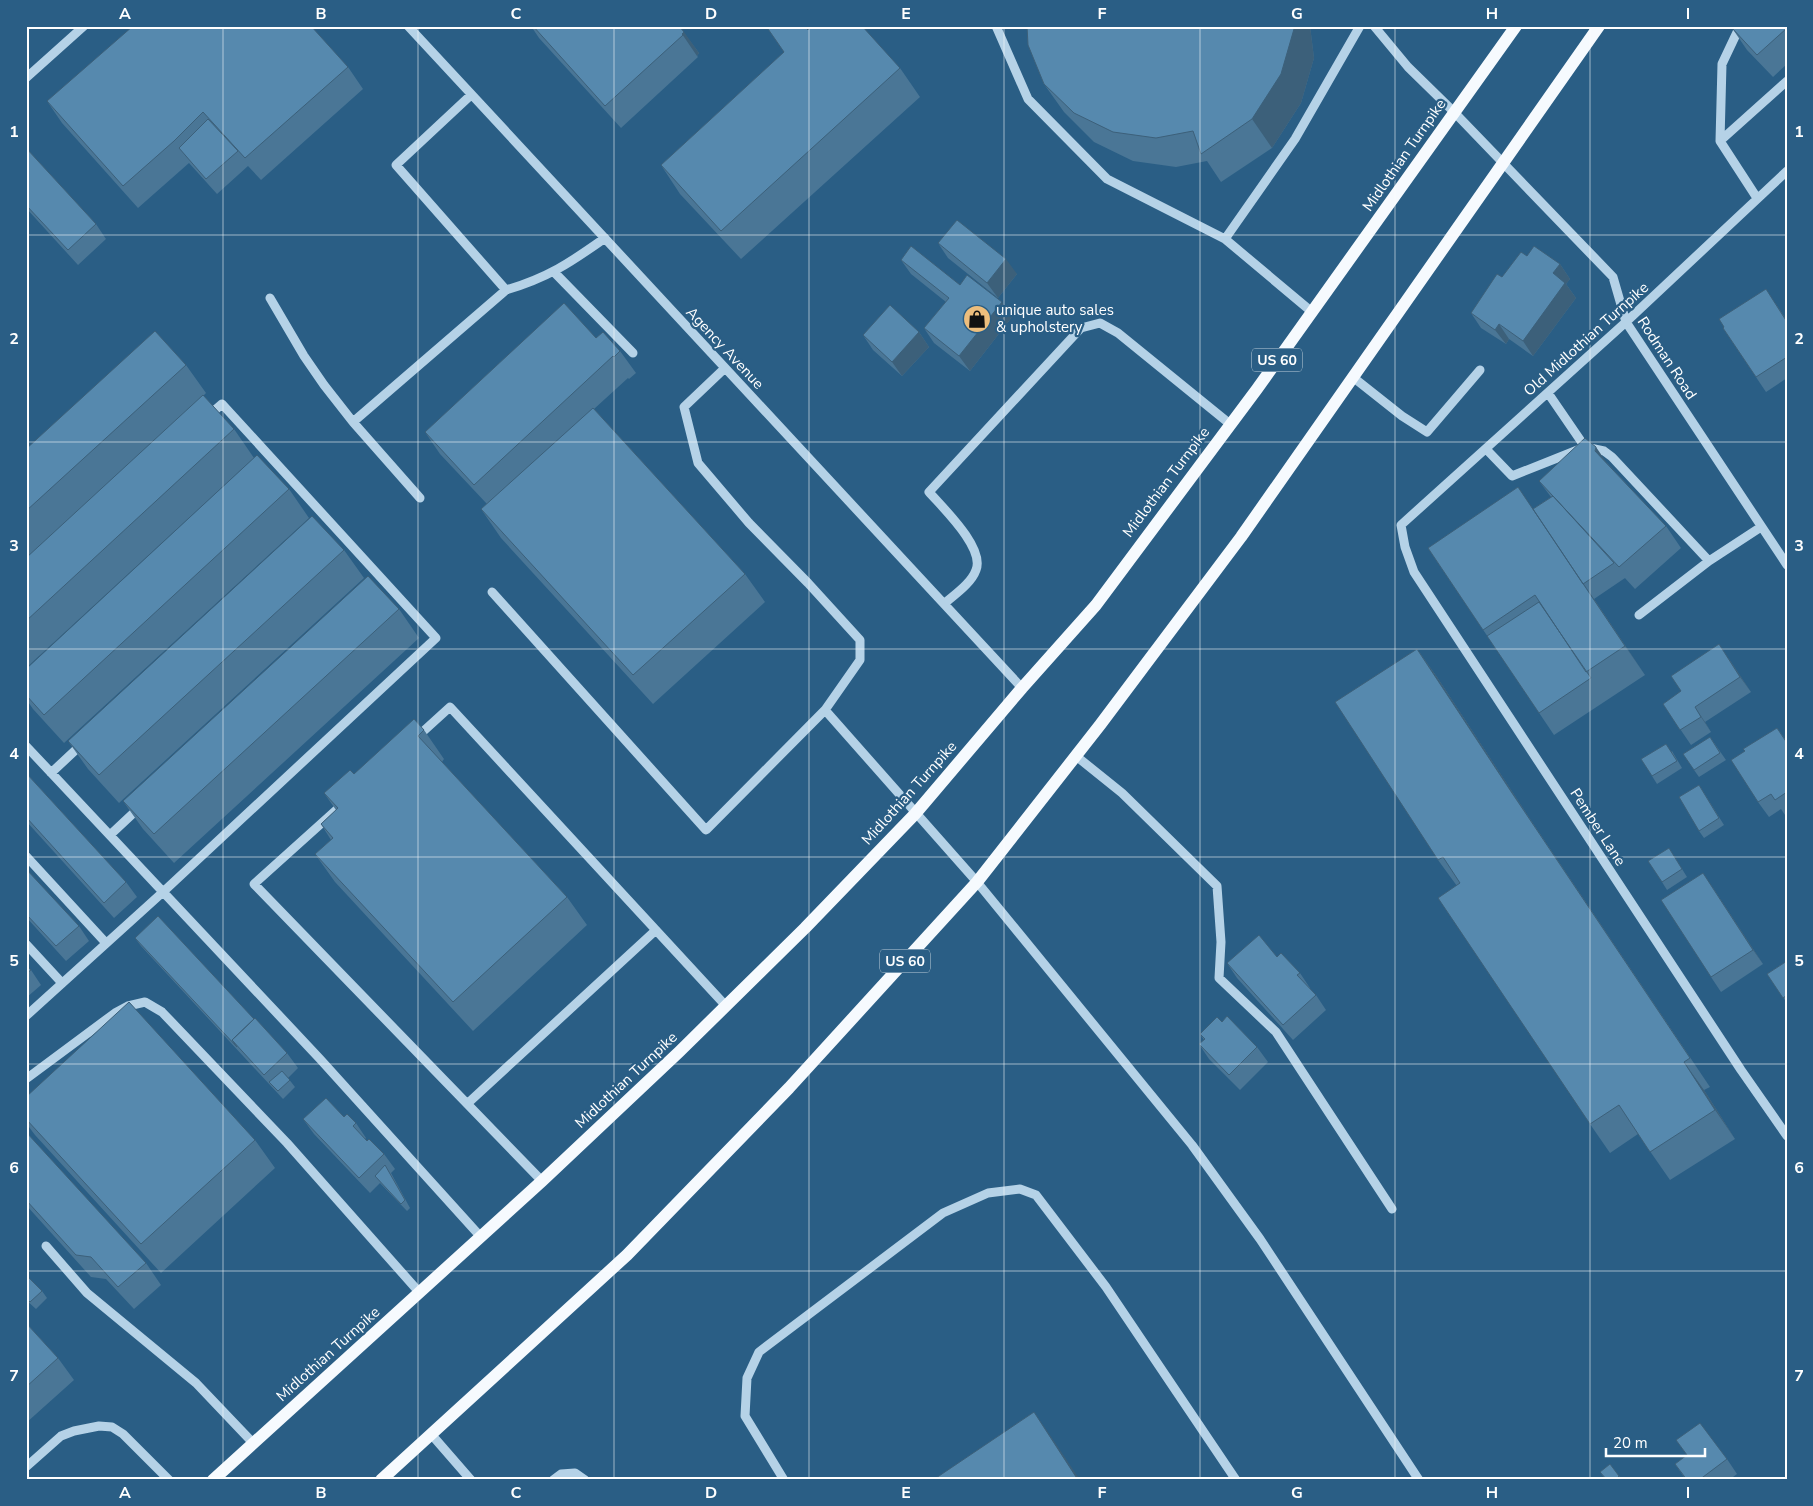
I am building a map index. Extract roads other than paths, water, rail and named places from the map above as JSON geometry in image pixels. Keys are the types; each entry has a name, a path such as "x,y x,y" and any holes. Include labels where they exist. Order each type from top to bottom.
{"main road":[{"name":"Midlothian Turnpike","path":"213,1480 542,1181 726,1006 915,814 1022,688 1096,605 1312,312 1516,26"},
{"name":"US 60","path":"381,1480 648,1234 789,1088 977,882 1076,756 1241,538 1599,26"}],"street":[{"path":"26,78 84,26"},
{"name":"Agency Avenue","path":"408,26 1022,688"},
{"path":"996,26 1028,99 1107,179 1225,239 1312,312"},
{"path":"1225,239 1294,139 1360,26"},
{"name":"Rodman Road","path":"1374,26 1408,67 1613,277 1626,322 1787,565"},
{"path":"1740,26 1722,64 1720,141 1758,198"},
{"path":"1720,141 1787,81"},
{"path":"471,95 396,165 506,290"},
{"name":"Old Midlothian Turnpike","path":"1401,525 1626,322 1787,171"},
{"path":"353,422 506,290 533,282 554,272 604,238"},
{"path":"554,272 633,354"},
{"path":"270,298 304,356 324,385 353,422 420,498"},
{"path":"944,604 969,581 977,570 976,554 968,536 929,492 1082,328 1100,323 1118,333 1230,424"},
{"path":"492,592 706,830 825,710 860,660 860,640 749,523 698,463 684,406 725,368"},
{"path":"1354,378 1402,416 1427,432 1480,370"},
{"path":"1548,392 1585,448"},
{"path":"26,1016 163,892 436,638 379,584 326,519 222,404 200,424"},
{"path":"1486,449 1512,476 1585,448 1604,451 1612,457 1709,560"},
{"path":"265,466 272,460"},
{"path":"319,526 326,519"},
{"name":"Pember Lane","path":"1401,525 1405,547 1414,572 1730,1053 1787,1136"},
{"path":"1639,615 1709,560 1761,526"},
{"path":"407,746 450,707 726,1006"},
{"path":"825,710 977,882 1192,1145 1260,1239 1419,1480"},
{"path":"51,773 88,740"},
{"path":"26,746 320,1059 480,1236"},
{"path":"1076,756 1122,793 1217,886 1222,942 1219,978 1276,1032 1392,1209"},
{"path":"348,799 254,884 542,1181"},
{"path":"110,835 146,802"},
{"path":"26,856 106,943"},
{"path":"467,1104 656,930"},
{"path":"26,944 62,983"},
{"path":"26,1080 115,1013 128,1006 146,1002 162,1012 280,1136 419,1292"},
{"path":"784,1480 745,1416 747,1378 759,1352 943,1213 988,1193 1020,1189 1036,1195 1106,1287 1236,1480"},
{"path":"46,1246 87,1293 196,1384 253,1443"},
{"path":"26,1467 61,1436 74,1431 99,1426 112,1427 123,1434 169,1480"},
{"path":"431,1434 471,1480"},
{"path":"553,1480 561,1474 574,1472 585,1480"}],"place":[{"name":"unique auto sales & upholstery","path":"977,319"}]}
